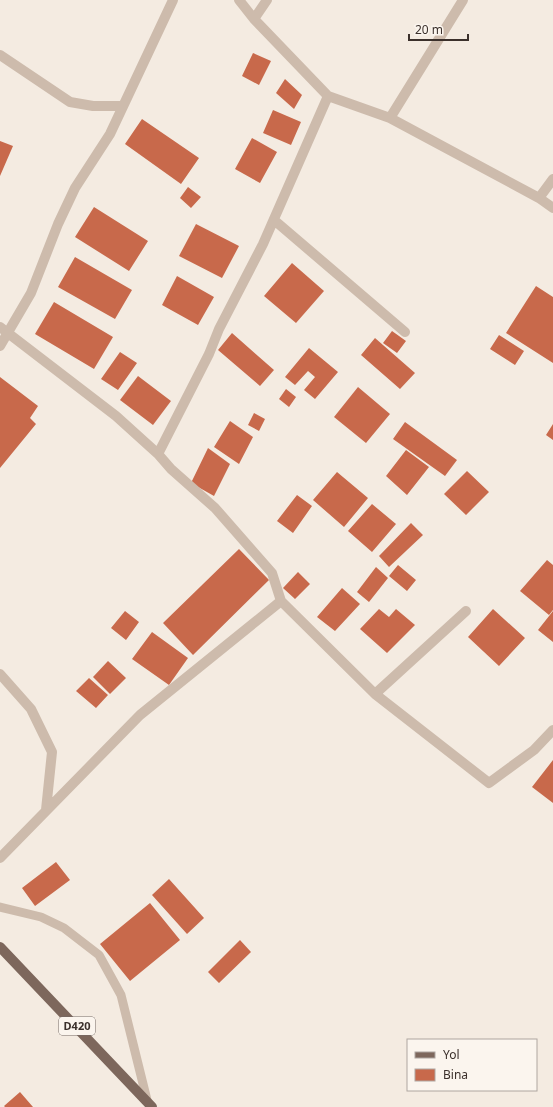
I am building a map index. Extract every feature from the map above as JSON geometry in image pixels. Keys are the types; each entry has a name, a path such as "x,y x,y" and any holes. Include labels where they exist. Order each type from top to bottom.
{"main road":[{"name":"D420","path":"0,947 150,1103"}],"street":[{"path":"0,346 4,330 32,293 58,224 75,188 110,134 173,0"},
{"path":"240,0 254,19 328,96 390,118 539,198 553,208"},
{"path":"254,19 267,0"},
{"path":"390,118 464,0"},
{"path":"0,55 70,102 93,106 123,106"},
{"path":"158,454 274,220 328,96"},
{"path":"539,198 553,179"},
{"path":"274,220 405,332"},
{"path":"4,330 116,416 158,454 171,469 215,508 272,573 281,601 375,694 489,783 534,750 553,730"},
{"path":"0,858 140,715 281,601"},
{"path":"375,694 466,611"},
{"path":"0,674 31,709 52,752 46,810"}],"lane":[{"path":"0,907 41,917 64,928 99,955 121,995 150,1103"}],"building":[{"path":"253,53 271,61 259,85 242,76"},
{"path":"285,79 302,95 294,109 276,93"},
{"path":"273,110 301,122 291,145 263,133"},
{"path":"142,119 199,158 181,184 125,144"},
{"path":"252,138 277,152 260,183 235,169"},
{"path":"0,141 13,146 0,176"},
{"path":"188,187 201,197 191,208 180,198"},
{"path":"94,207 148,241 129,271 75,237"},
{"path":"196,224 239,246 222,278 179,256"},
{"path":"75,257 132,290 115,319 58,287"},
{"path":"292,263 324,291 296,323 264,296"},
{"path":"177,276 214,297 198,325 162,305"},
{"path":"536,286 553,297 553,363 506,333"},
{"path":"54,302 113,337 94,369 35,334"},
{"path":"392,331 406,341 397,353 383,343"},
{"path":"232,333 274,370 260,386 218,350"},
{"path":"499,335 524,351 515,365 490,349"},
{"path":"375,338 415,373 400,389 361,355"},
{"path":"309,348 338,372 315,399 304,390 315,377 308,371 295,385 285,377"},
{"path":"120,352 137,363 118,390 101,379"},
{"path":"138,376 171,401 153,425 120,400"},
{"path":"0,377 38,406 30,418 36,424 0,468"},
{"path":"358,387 390,414 366,443 334,417"},
{"path":"286,389 296,397 289,407 279,399"},
{"path":"254,413 265,419 259,431 248,425"},
{"path":"230,421 253,437 239,464 214,447"},
{"path":"405,422 457,460 445,476 393,439"},
{"path":"553,424 553,440 546,435"},
{"path":"208,448 230,464 214,496 191,483"},
{"path":"406,450 429,467 407,495 386,476"},
{"path":"467,471 489,492 466,515 444,494"},
{"path":"337,472 368,498 344,527 313,500"},
{"path":"297,495 312,506 293,533 277,521"},
{"path":"372,504 396,524 372,552 348,531"},
{"path":"411,523 423,535 389,567 379,556"},
{"path":"239,549 269,580 193,655 163,623"},
{"path":"547,560 553,565 553,610 549,615 520,591"},
{"path":"398,565 416,580 407,591 389,576"},
{"path":"376,567 388,578 369,602 357,592"},
{"path":"298,572 310,584 295,599 283,588"},
{"path":"342,588 360,604 335,631 317,617"},
{"path":"379,609 389,617 396,609 415,625 387,653 360,629"},
{"path":"493,609 525,638 499,666 468,637"},
{"path":"125,611 139,622 126,640 111,628"},
{"path":"553,611 553,642 538,630"},
{"path":"152,632 188,658 169,685 132,659"},
{"path":"108,661 126,678 110,694 93,677"},
{"path":"89,678 108,695 96,708 76,691"},
{"path":"553,760 553,803 532,787"},
{"path":"56,862 70,880 35,906 22,888"},
{"path":"169,879 204,918 187,934 152,895"},
{"path":"150,903 180,940 130,981 100,944"},
{"path":"240,940 251,952 219,983 208,972"},
{"path":"20,1092 33,1107 4,1106"}]}
